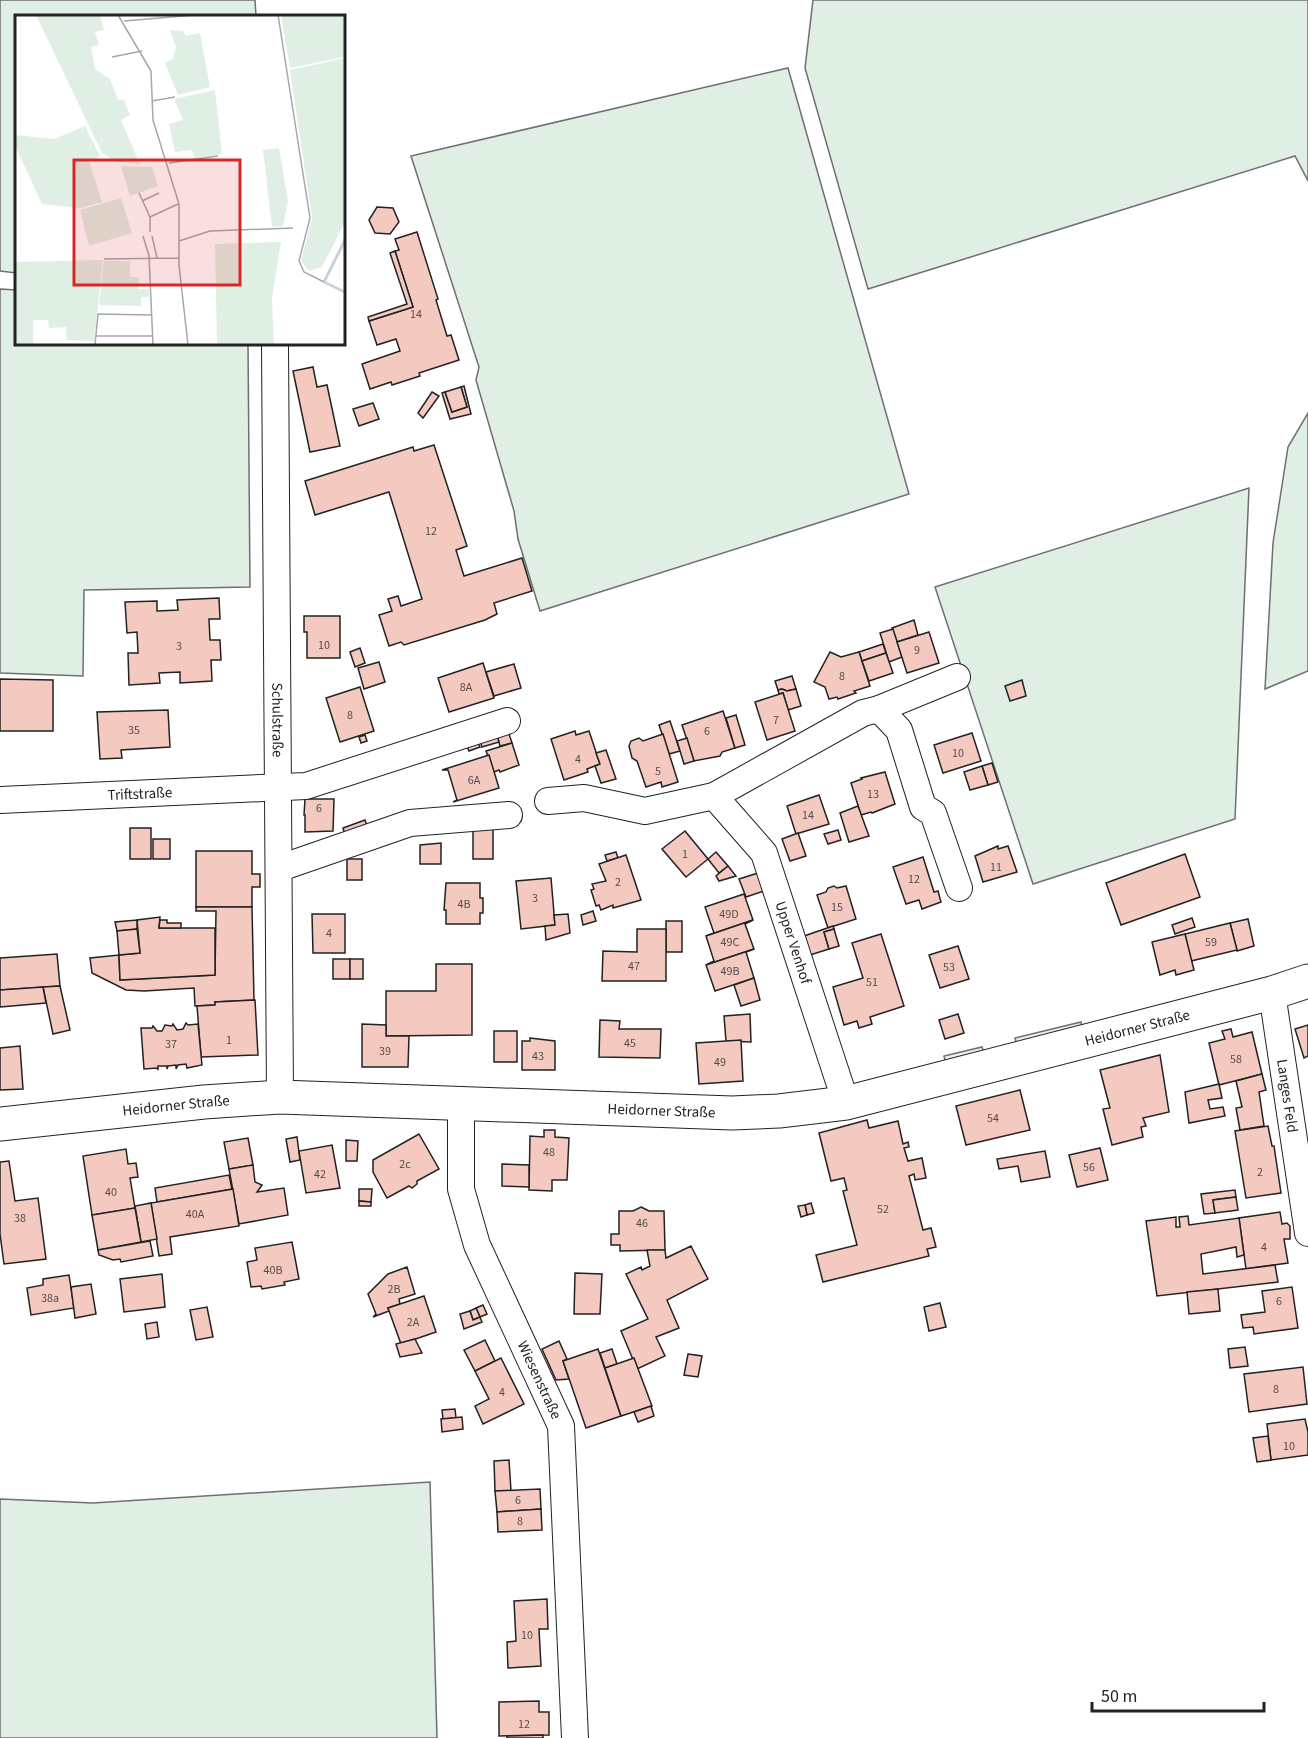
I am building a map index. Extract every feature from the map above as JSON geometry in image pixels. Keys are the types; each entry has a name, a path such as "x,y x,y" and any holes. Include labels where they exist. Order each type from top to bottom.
{"main road":[{"name":"Heidorner Straße","path":"0,1124 204,1102 280,1097 732,1113 779,1111 846,1103 1272,993 1308,981"}],"street":[{"name":"Schulstraße","path":"275,345 280,1097"},
{"path":"548,801 584,798 645,811 714,796 863,713 879,709 957,677"},
{"path":"879,709 899,730 923,807 933,813 959,888"},
{"name":"Triftstraße","path":"0,800 306,786 507,721"},
{"name":"Upper Venhof","path":"714,796 764,853 846,1103"},
{"path":"280,868 410,823 509,815"},
{"name":"Langes Feld","path":"1272,993 1308,1233"},
{"name":"Wiesenstraße","path":"460,1105 460,1189 477,1245 561,1426 574,1738"}],"green space":[{"path":"0,0 255,0 256,15 15,15 15,273 0,271"},
{"path":"813,0 1308,0 1308,181 1295,156 868,289 805,68"},
{"path":"788,68 909,494 540,611 518,539 514,511 476,380 479,367 411,156"},
{"path":"0,289 15,290 15,345 248,345 250,587 84,590 83,676 0,673"},
{"path":"1308,413 1308,671 1265,689 1273,543 1288,447"},
{"path":"1249,488 1235,819 1033,884 935,587"},
{"path":"430,1482 437,1738 0,1738 0,1499 93,1503"}],"shaded area":[{"path":"1081,1022 1083,1032 1018,1048 1015,1038"},
{"path":"982,1047 985,1056 946,1065 944,1056"}],"building":[{"path":"377,207 393,208 399,222 390,234 375,233 369,220"},
{"path":"417,232 447,336 451,335 459,360 419,373 420,376 370,389 362,364 400,351 396,339 377,345 369,321 413,307 395,251 399,250 395,239"},
{"path":"395,251 413,307 369,321 368,317 407,304 390,253"},
{"path":"313,367 317,387 327,385 340,446 310,452 293,371"},
{"path":"464,386 471,414 450,419 442,393 445,392 452,412 467,407 461,387"},
{"path":"461,387 467,407 452,412 445,392"},
{"path":"432,392 439,396 423,418 418,413"},
{"path":"373,403 379,419 359,426 353,409"},
{"path":"434,445 467,546 456,550 464,576 522,558 532,591 494,603 497,614 485,620 404,645 401,642 389,646 379,615 392,611 388,599 398,596 401,606 422,599 389,492 315,515 305,481 413,447 414,451"},
{"path":"219,598 220,619 209,619 210,640 220,640 221,660 211,660 212,681 180,683 180,672 159,673 160,683 129,685 128,653 138,653 137,632 127,633 125,602 157,601 157,611 178,610 177,600"},
{"path":"304,616 340,616 340,658 307,658 307,632 304,632"},
{"path":"914,620 918,635 897,642 892,628"},
{"path":"893,629 902,657 889,662 880,633"},
{"path":"929,632 939,663 907,673 897,642"},
{"path":"883,644 886,653 862,661 859,652"},
{"path":"360,648 365,663 355,667 350,652"},
{"path":"830,652 841,657 859,652 870,686 838,699 837,697 829,699 825,687 814,682"},
{"path":"886,653 893,673 869,681 862,661"},
{"path":"379,662 385,682 364,689 358,668"},
{"path":"483,663 494,698 449,712 438,678"},
{"path":"514,664 521,688 494,696 486,672"},
{"path":"792,676 796,689 778,690 775,681"},
{"path":"0,679 53,680 53,731 0,731"},
{"path":"1022,680 1026,696 1010,701 1005,686"},
{"path":"360,687 374,731 340,742 326,698"},
{"path":"796,689 801,706 788,710 783,693 779,694 778,690 787,691"},
{"path":"783,693 795,731 767,740 755,702"},
{"path":"168,710 170,747 121,750 122,758 100,759 97,712"},
{"path":"723,711 735,748 722,752 720,756 694,761 682,725"},
{"path":"736,715 745,745 735,748 726,718"},
{"path":"670,721 680,751 669,754 659,725"},
{"path":"506,725 512,743 500,746 495,729"},
{"path":"495,729 499,742 482,747 478,734"},
{"path":"575,731 576,735 589,731 600,764 587,769 588,772 564,780 551,739"},
{"path":"972,733 981,761 943,773 934,745"},
{"path":"663,734 678,782 662,787 661,782 646,787 637,761 632,758 629,746 631,741 639,738 643,741"},
{"path":"365,735 367,741 361,743 359,737"},
{"path":"476,738 480,747 469,751 465,741"},
{"path":"687,738 694,761 684,764 677,741"},
{"path":"512,743 519,765 494,772 486,751"},
{"path":"606,750 616,779 601,783 595,766 600,764 596,753"},
{"path":"489,755 499,788 453,802 457,800 448,770 442,770"},
{"path":"992,763 998,782 988,785 982,766"},
{"path":"982,766 988,785 970,790 964,772"},
{"path":"885,772 895,804 861,815 851,783"},
{"path":"819,795 829,824 796,834 787,806"},
{"path":"305,799 334,799 333,831 305,832"},
{"path":"858,806 869,836 849,842 840,813"},
{"path":"365,820 369,831 346,839 343,828"},
{"path":"130,828 151,828 151,859 130,859"},
{"path":"493,828 493,859 473,859 473,829"},
{"path":"838,830 841,840 828,844 824,834"},
{"path":"685,831 708,859 686,877 662,849"},
{"path":"798,833 806,856 790,861 782,839"},
{"path":"153,839 170,839 170,859 153,859"},
{"path":"441,843 441,864 420,864 420,845"},
{"path":"998,846 998,849 1008,846 1017,872 983,882 975,856"},
{"path":"196,851 252,851 252,874 260,874 260,887 252,887 252,907 196,907"},
{"path":"616,852 618,858 607,861 605,855"},
{"path":"716,852 728,866 719,873 708,859"},
{"path":"1185,854 1200,897 1121,925 1106,883"},
{"path":"626,855 641,900 613,908 613,905 601,910 599,905 596,906 591,890 594,889 592,884 606,881 599,864"},
{"path":"923,857 934,892 938,891 941,902 922,909 919,900 906,904 893,867"},
{"path":"347,859 362,859 362,880 347,880"},
{"path":"728,866 736,876 719,881 716,876"},
{"path":"758,873 764,891 746,897 739,879"},
{"path":"551,878 555,925 521,929 516,881"},
{"path":"446,883 480,883 483,913 480,913 480,924 446,924 446,910 444,910"},
{"path":"834,886 837,888 846,886 856,919 828,928 817,895"},
{"path":"744,894 753,920 706,936 714,933 705,907"},
{"path":"196,907 252,907 254,1000 215,1002 215,1005 195,1006 194,988 126,990 92,973 90,958 119,955 120,980 215,975 216,911 196,911"},
{"path":"593,911 596,921 583,925 581,915"},
{"path":"312,914 345,914 345,953 313,953"},
{"path":"568,914 570,933 546,940 545,926 555,925 554,915"},
{"path":"160,917 159,928 215,928 215,975 120,980 119,955 140,953 137,920"},
{"path":"1192,918 1195,927 1175,934 1172,925"},
{"path":"1248,919 1254,946 1237,951 1230,923"},
{"path":"137,920 137,929 117,931 115,922"},
{"path":"160,920 167,920 167,923 181,923 181,928 159,928"},
{"path":"753,920 745,924 754,949 706,965 714,961 706,936"},
{"path":"666,921 682,921 682,952 666,952"},
{"path":"1230,923 1237,950 1191,961 1185,934"},
{"path":"833,926 834,929 824,932 829,949 810,955 804,936"},
{"path":"137,929 140,953 119,955 117,931"},
{"path":"637,929 666,929 666,981 602,981 603,951 637,952"},
{"path":"834,929 839,946 829,949 824,932"},
{"path":"881,934 904,1006 870,1017 872,1024 859,1028 857,1021 844,1025 833,987 863,978 852,943"},
{"path":"1185,934 1194,970 1176,975 1175,970 1160,975 1152,942"},
{"path":"958,946 969,979 940,988 929,955"},
{"path":"754,949 746,952 754,978 715,991 706,965"},
{"path":"57,954 60,986 0,990 0,958"},
{"path":"333,959 350,959 350,979 333,979"},
{"path":"350,959 363,959 363,979 350,979"},
{"path":"436,964 472,964 472,1035 386,1036 386,991 436,991"},
{"path":"754,978 760,1000 741,1006 734,985"},
{"path":"60,986 70,1030 53,1034 43,987"},
{"path":"43,987 46,1003 0,1007 0,990"},
{"path":"255,1000 258,1055 201,1057 197,1006 215,1005 215,1002"},
{"path":"750,1014 751,1042 726,1041 724,1016"},
{"path":"958,1014 964,1033 945,1039 939,1020"},
{"path":"600,1020 620,1021 619,1029 661,1029 660,1058 599,1057"},
{"path":"186,1023 188,1025 198,1024 202,1065 187,1068 186,1064 178,1065 176,1069 176,1065 168,1066 167,1069 167,1066 158,1066 158,1070 157,1068 144,1069 141,1028 152,1028 153,1026 157,1031 162,1031 165,1025 172,1026 173,1024 177,1030 183,1029"},
{"path":"362,1024 386,1025 386,1036 409,1036 408,1067 362,1067"},
{"path":"1308,1025 1308,1056 1304,1058 1295,1029"},
{"path":"1231,1029 1233,1037 1252,1032 1262,1074 1219,1085 1209,1043 1225,1039 1222,1031"},
{"path":"494,1031 517,1031 517,1062 494,1062"},
{"path":"530,1038 555,1041 555,1070 522,1070 522,1041 530,1041"},
{"path":"741,1040 743,1081 699,1084 696,1043"},
{"path":"20,1046 23,1089 0,1090 0,1048"},
{"path":"1160,1055 1169,1112 1143,1118 1146,1126 1141,1127 1143,1137 1112,1145 1103,1109 1110,1108 1100,1070"},
{"path":"1262,1074 1266,1090 1259,1092 1264,1126 1240,1130 1236,1108 1242,1107 1236,1081"},
{"path":"1219,1084 1222,1098 1208,1100 1210,1109 1223,1107 1225,1116 1189,1123 1185,1092"},
{"path":"1020,1090 1030,1130 966,1145 956,1106"},
{"path":"867,1120 869,1128 898,1121 903,1144 908,1142 909,1147 904,1148 908,1161 922,1158 926,1178 915,1180 914,1174 909,1176 923,1230 931,1228 936,1247 927,1249 929,1256 823,1282 816,1255 857,1245 843,1191 847,1190 844,1178 831,1181 819,1133"},
{"path":"1268,1126 1272,1146 1274,1146 1281,1193 1246,1198 1235,1131"},
{"path":"544,1130 555,1130 555,1137 569,1138 567,1180 552,1180 552,1191 529,1190 530,1136 544,1137"},
{"path":"419,1134 439,1169 417,1181 412,1188 409,1186 387,1198 373,1172 373,1160"},
{"path":"297,1137 300,1160 290,1162 286,1139"},
{"path":"248,1138 253,1165 229,1169 224,1142"},
{"path":"346,1140 358,1141 357,1161 346,1161"},
{"path":"332,1145 340,1188 306,1193 299,1151"},
{"path":"1100,1148 1108,1180 1077,1187 1069,1155"},
{"path":"126,1149 128,1164 136,1163 138,1177 130,1178 135,1208 92,1215 83,1156"},
{"path":"1045,1151 1050,1177 1021,1182 1018,1166 999,1169 997,1159"},
{"path":"9,1161 15,1201 38,1198 46,1259 4,1264 0,1234 0,1162"},
{"path":"502,1164 529,1165 529,1187 502,1186"},
{"path":"253,1165 255,1182 262,1185 257,1192 284,1188 288,1215 239,1224 229,1169"},
{"path":"229,1175 232,1189 157,1202 155,1188"},
{"path":"233,1189 239,1226 170,1237 172,1254 159,1256 151,1203"},
{"path":"359,1189 372,1189 371,1202 359,1201"},
{"path":"1235,1190 1236,1197 1213,1200 1215,1213 1204,1214 1201,1194"},
{"path":"1236,1197 1238,1210 1215,1213 1213,1200"},
{"path":"359,1201 371,1202 371,1206 359,1206"},
{"path":"151,1203 157,1239 141,1242 135,1206"},
{"path":"811,1203 814,1213 807,1215 805,1205"},
{"path":"805,1205 807,1215 801,1217 798,1206"},
{"path":"641,1207 649,1211 664,1211 665,1250 620,1251 620,1245 611,1245 611,1234 619,1234 619,1211 633,1211"},
{"path":"135,1208 141,1242 98,1250 92,1215"},
{"path":"1280,1212 1282,1224 1287,1223 1290,1226 1290,1239 1284,1239 1288,1263 1246,1269 1239,1218"},
{"path":"1188,1216 1189,1225 1239,1218 1244,1255 1237,1257 1236,1247 1201,1254 1203,1274 1275,1265 1278,1282 1157,1296 1146,1221 1176,1217 1176,1227 1180,1227 1179,1217"},
{"path":"150,1241 153,1256 121,1262 120,1259 113,1260 99,1255 98,1250"},
{"path":"292,1242 299,1279 284,1282 285,1285 262,1289 261,1286 251,1287 247,1262 257,1260 255,1248"},
{"path":"691,1246 708,1279 667,1300 679,1328 656,1337 665,1356 637,1369 621,1331 648,1319 626,1274 641,1267 642,1270 650,1266 647,1250 665,1250 666,1258"},
{"path":"407,1267 415,1294 399,1299 400,1304 373,1317 376,1314 368,1294 388,1274"},
{"path":"575,1273 602,1274 600,1314 574,1314"},
{"path":"162,1274 165,1307 124,1312 120,1279"},
{"path":"69,1275 74,1308 31,1315 27,1288 43,1285 43,1279"},
{"path":"91,1284 96,1314 75,1318 71,1287"},
{"path":"1292,1287 1298,1328 1254,1334 1253,1327 1243,1328 1241,1315 1265,1312 1262,1291"},
{"path":"1218,1289 1220,1311 1189,1314 1187,1292"},
{"path":"424,1296 436,1332 401,1344 388,1308"},
{"path":"940,1303 946,1327 929,1331 924,1307"},
{"path":"483,1305 487,1314 480,1317 476,1308"},
{"path":"207,1307 213,1337 196,1340 190,1310"},
{"path":"476,1308 480,1317 473,1320 470,1311"},
{"path":"470,1311 473,1320 480,1317 482,1322 464,1329 460,1314"},
{"path":"157,1322 159,1337 147,1339 145,1324"},
{"path":"415,1339 422,1353 400,1357 396,1344"},
{"path":"485,1340 495,1361 475,1371 464,1350"},
{"path":"559,1341 567,1359 563,1361 569,1379 556,1380 542,1349"},
{"path":"1245,1347 1248,1366 1230,1368 1228,1349"},
{"path":"598,1349 621,1416 586,1428 563,1361"},
{"path":"612,1349 617,1364 605,1368 600,1353"},
{"path":"688,1354 702,1356 698,1377 684,1375"},
{"path":"501,1358 524,1404 483,1424 475,1406 489,1399 475,1371"},
{"path":"634,1358 652,1406 621,1416 605,1368"},
{"path":"1303,1367 1307,1404 1249,1412 1244,1374"},
{"path":"651,1406 654,1416 638,1422 634,1412"},
{"path":"455,1409 456,1418 443,1419 442,1410"},
{"path":"462,1417 463,1429 442,1432 441,1419"},
{"path":"1305,1419 1308,1432 1308,1455 1271,1460 1267,1424"},
{"path":"1268,1436 1271,1460 1257,1462 1253,1438"},
{"path":"509,1460 511,1491 495,1491 494,1461"},
{"path":"540,1489 541,1509 497,1512 495,1491"},
{"path":"541,1509 542,1530 498,1532 497,1512"},
{"path":"547,1599 548,1629 539,1629 541,1666 508,1668 507,1642 516,1641 514,1601"},
{"path":"539,1701 539,1712 549,1712 549,1735 499,1736 499,1702"},
{"path":"543,1735 543,1738 507,1738 507,1736"}]}
